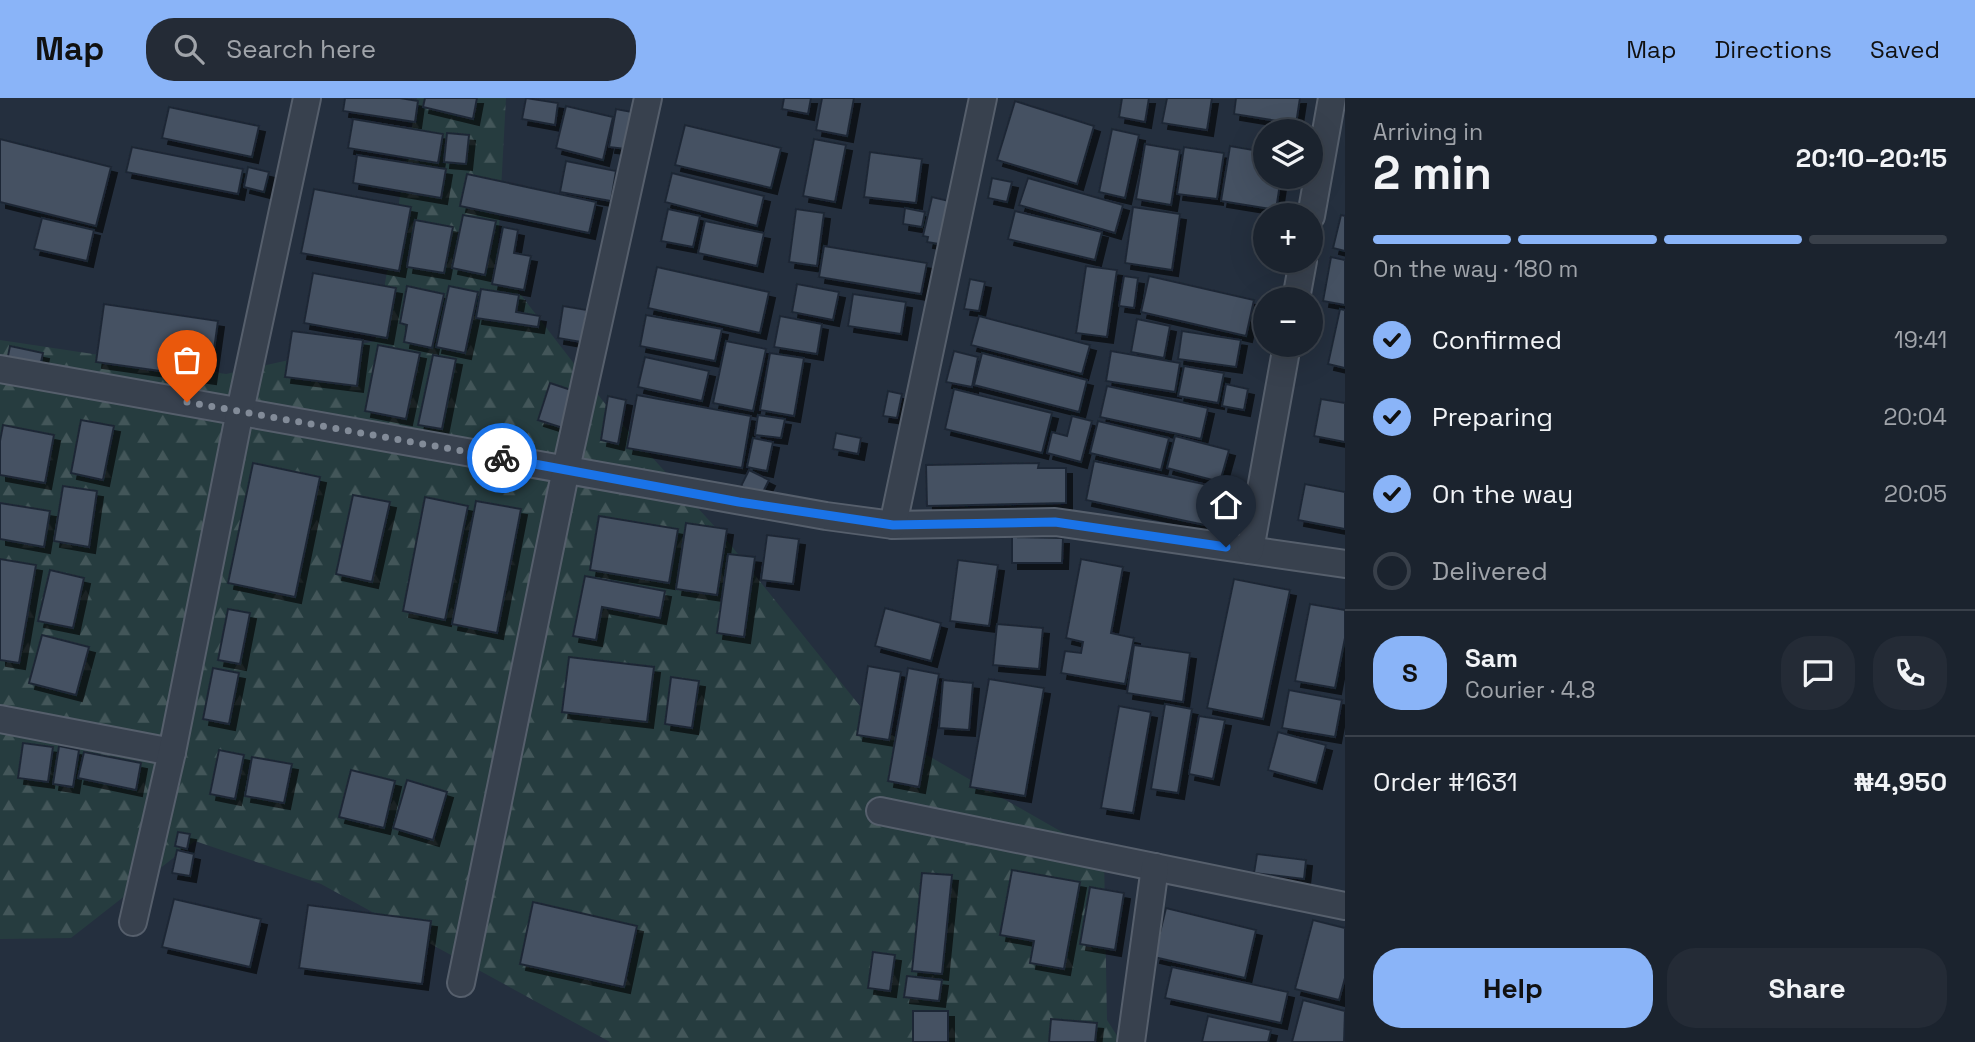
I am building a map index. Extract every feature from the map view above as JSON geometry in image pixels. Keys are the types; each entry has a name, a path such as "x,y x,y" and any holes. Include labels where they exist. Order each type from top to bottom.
{"street":[{"path":"133,922 173,752 240,411 307,98"},
{"path":"461,984 566,469 648,98"},
{"path":"893,525 983,98"},
{"path":"1313,203 1332,98"},
{"path":"1250,550 1285,357"},
{"path":"0,369 739,502 893,525 1055,522 1345,564"},
{"path":"0,719 173,752"},
{"path":"880,811 1345,906"},
{"path":"1131,1042 1155,867"}],"green space":[{"path":"417,98 506,98 497,264 613,414 725,538 876,726 1104,856 1107,1020 1121,1042 610,1042 321,884 195,841 71,938 0,939 0,340 226,374 375,341"}],"building":[{"path":"345,98 400,98 418,101 415,122 343,111"},
{"path":"425,98 477,98 473,119 423,107"},
{"path":"526,98 558,103 555,125 522,119"},
{"path":"784,98 811,98 808,114 782,109"},
{"path":"822,98 854,98 847,136 816,130"},
{"path":"1122,98 1149,98 1145,122 1119,117"},
{"path":"1167,98 1212,98 1207,130 1162,123"},
{"path":"1236,98 1300,98 1297,119 1265,119 1234,114"},
{"path":"1015,101 1094,126 1077,184 997,160"},
{"path":"566,106 613,117 603,160 556,148"},
{"path":"169,107 259,126 252,157 162,138"},
{"path":"616,109 632,112 626,149 609,147"},
{"path":"353,119 443,134 438,163 348,148"},
{"path":"685,125 781,148 771,188 675,165"},
{"path":"1112,129 1139,135 1125,198 1099,192"},
{"path":"447,133 469,135 466,164 444,162"},
{"path":"0,139 111,167 96,226 0,202"},
{"path":"814,139 846,145 835,202 803,196"},
{"path":"1145,144 1180,150 1171,205 1136,199"},
{"path":"1230,146 1253,150 1253,189 1279,189 1277,203 1253,203 1253,206 1221,201"},
{"path":"132,147 243,169 238,194 126,172"},
{"path":"1184,147 1224,153 1217,199 1177,194"},
{"path":"870,152 922,159 916,203 864,197"},
{"path":"357,155 446,169 441,198 353,183"},
{"path":"566,161 616,171 611,201 560,192"},
{"path":"248,167 269,172 264,192 244,187"},
{"path":"672,173 764,196 757,226 665,202"},
{"path":"467,174 596,202 589,233 460,206"},
{"path":"992,178 1012,182 1007,202 988,198"},
{"path":"1028,178 1123,205 1115,233 1019,205"},
{"path":"314,189 411,207 399,271 301,253"},
{"path":"932,197 949,201 939,244 927,242 928,237 923,236"},
{"path":"1133,207 1180,214 1172,270 1125,263"},
{"path":"905,208 925,212 922,227 903,224"},
{"path":"668,209 700,216 693,247 661,241"},
{"path":"796,209 824,213 817,266 789,262"},
{"path":"1015,211 1102,232 1095,260 1008,239"},
{"path":"463,215 496,221 485,275 452,268"},
{"path":"1341,215 1345,216 1345,251 1333,248"},
{"path":"42,218 94,230 87,261 34,249"},
{"path":"415,220 453,227 444,273 407,267"},
{"path":"705,221 764,233 757,266 698,253"},
{"path":"503,227 518,230 514,253 531,256 524,290 492,284"},
{"path":"824,246 927,263 921,294 819,277"},
{"path":"1331,257 1345,260 1345,305 1323,301"},
{"path":"1086,266 1117,270 1107,337 1076,333"},
{"path":"657,267 769,292 760,333 648,308"},
{"path":"313,273 396,288 387,338 304,323"},
{"path":"1124,276 1138,278 1134,308 1119,306"},
{"path":"1149,276 1253,300 1246,336 1141,312"},
{"path":"970,279 985,282 979,311 964,309"},
{"path":"797,284 839,292 833,320 792,312"},
{"path":"407,286 444,294 432,348 404,342 407,325 400,323"},
{"path":"449,286 478,292 465,353 436,347"},
{"path":"481,289 519,295 516,312 540,316 538,327 476,318"},
{"path":"853,294 906,302 901,334 848,326"},
{"path":"104,304 218,321 210,378 96,362"},
{"path":"563,306 587,310 581,342 558,338"},
{"path":"1340,309 1345,310 1345,368 1328,364"},
{"path":"646,315 722,329 715,361 640,346"},
{"path":"780,316 822,324 817,354 774,347"},
{"path":"979,316 1090,345 1082,374 971,345"},
{"path":"1137,319 1170,326 1164,358 1131,352"},
{"path":"292,331 363,340 357,386 285,377"},
{"path":"1182,331 1241,340 1236,367 1178,359"},
{"path":"726,341 766,349 753,411 713,403"},
{"path":"378,345 420,353 406,419 365,411"},
{"path":"10,346 43,353 40,367 7,361"},
{"path":"954,351 978,357 972,387 946,382"},
{"path":"1111,351 1180,363 1175,392 1106,381"},
{"path":"770,353 804,358 794,416 760,410"},
{"path":"982,353 1087,380 1079,412 974,385"},
{"path":"433,355 456,359 442,429 418,425"},
{"path":"645,357 709,371 702,401 638,387"},
{"path":"1184,366 1224,373 1218,403 1178,396"},
{"path":"550,383 574,391 563,428 538,420"},
{"path":"1226,384 1248,389 1244,410 1222,406"},
{"path":"1107,386 1208,408 1201,439 1100,417"},
{"path":"954,389 1052,413 1042,453 945,429"},
{"path":"888,391 902,394 897,418 883,416"},
{"path":"637,395 751,416 742,468 627,448"},
{"path":"608,396 626,400 618,444 601,440"},
{"path":"1321,399 1345,403 1345,442 1314,436"},
{"path":"758,415 785,419 781,438 755,435"},
{"path":"1072,416 1092,421 1081,462 1047,453 1052,432 1067,436"},
{"path":"81,420 114,426 103,480 71,473"},
{"path":"1098,421 1169,438 1161,470 1090,453"},
{"path":"3,425 54,435 45,483 0,475"},
{"path":"836,433 861,438 858,454 833,449"},
{"path":"1175,436 1229,450 1220,482 1167,468"},
{"path":"753,438 773,442 767,471 747,467"},
{"path":"1094,461 1213,486 1205,525 1086,500"},
{"path":"253,463 320,477 295,597 228,583"},
{"path":"1039,463 1038,468 1066,468 1066,503 927,506 926,465"},
{"path":"749,470 769,480 761,496 741,486"},
{"path":"1305,484 1345,492 1345,529 1298,520"},
{"path":"63,486 97,491 89,547 54,541"},
{"path":"353,495 390,502 372,582 336,574"},
{"path":"425,497 468,506 445,620 403,611"},
{"path":"476,501 521,509 497,633 452,624"},
{"path":"0,503 50,511 44,547 0,539"},
{"path":"599,516 678,529 669,583 590,570"},
{"path":"686,523 727,529 717,595 676,589"},
{"path":"767,535 799,539 793,584 761,580"},
{"path":"1012,537 1063,538 1062,563 1012,563"},
{"path":"728,554 755,557 744,637 717,633"},
{"path":"0,559 36,565 19,663 0,660"},
{"path":"1081,559 1123,567 1111,633 1134,638 1125,684 1061,673 1065,651 1081,653 1083,642 1066,638"},
{"path":"958,560 998,565 989,626 950,621"},
{"path":"50,570 84,578 73,628 38,621"},
{"path":"585,576 665,591 660,618 602,607 596,640 573,636"},
{"path":"1234,579 1290,590 1263,719 1207,708"},
{"path":"1310,604 1345,610 1345,638 1335,688 1295,681"},
{"path":"885,608 941,623 931,661 875,646"},
{"path":"228,609 250,613 240,664 218,660"},
{"path":"997,624 1043,628 1039,669 993,665"},
{"path":"42,635 89,647 76,695 29,683"},
{"path":"1134,645 1190,653 1183,702 1127,693"},
{"path":"569,657 654,667 647,722 562,712"},
{"path":"868,666 901,672 889,740 857,735"},
{"path":"213,668 239,673 229,724 203,719"},
{"path":"908,668 939,674 919,787 888,781"},
{"path":"671,677 699,681 692,728 665,724"},
{"path":"989,679 1044,688 1025,796 970,787"},
{"path":"943,680 973,683 969,730 939,728"},
{"path":"1289,690 1342,700 1335,737 1282,728"},
{"path":"1165,704 1192,709 1178,793 1151,789"},
{"path":"1119,706 1151,712 1133,813 1101,808"},
{"path":"1199,716 1225,720 1213,779 1189,774"},
{"path":"1278,732 1326,745 1316,783 1268,770"},
{"path":"23,743 53,747 48,782 18,778"},
{"path":"59,746 79,750 73,787 53,784"},
{"path":"219,750 244,755 235,799 210,794"},
{"path":"84,752 141,763 136,790 78,778"},
{"path":"252,757 292,764 284,803 245,796"},
{"path":"351,770 395,781 384,828 339,817"},
{"path":"407,780 447,792 433,840 393,828"},
{"path":"178,832 190,834 187,849 175,846"},
{"path":"177,850 194,854 190,876 172,873"},
{"path":"1257,854 1306,860 1304,879 1254,873"},
{"path":"1012,870 1080,882 1064,969 1030,963 1034,941 1000,935"},
{"path":"922,873 952,875 942,974 912,971"},
{"path":"1090,887 1124,893 1115,950 1080,944"},
{"path":"174,899 261,919 250,967 162,947"},
{"path":"533,902 637,926 624,987 520,964"},
{"path":"308,905 431,921 422,984 299,968"},
{"path":"1166,908 1256,930 1245,978 1154,957"},
{"path":"1313,920 1345,928 1345,978 1339,1000 1295,989"},
{"path":"873,952 895,955 890,991 868,988"},
{"path":"1172,967 1288,992 1281,1023 1165,998"},
{"path":"907,976 942,980 939,1001 904,997"},
{"path":"1303,1000 1345,1011 1344,1042 1292,1042"},
{"path":"913,1011 948,1011 948,1042 913,1042"},
{"path":"1208,1016 1271,1030 1268,1042 1202,1042"},
{"path":"1051,1019 1097,1023 1095,1042 1049,1042"}],"way so far":[{"path":"187,402 502,458"}],"route":[{"path":"502,458 739,502 893,525 1055,522 1226,547"}]}
